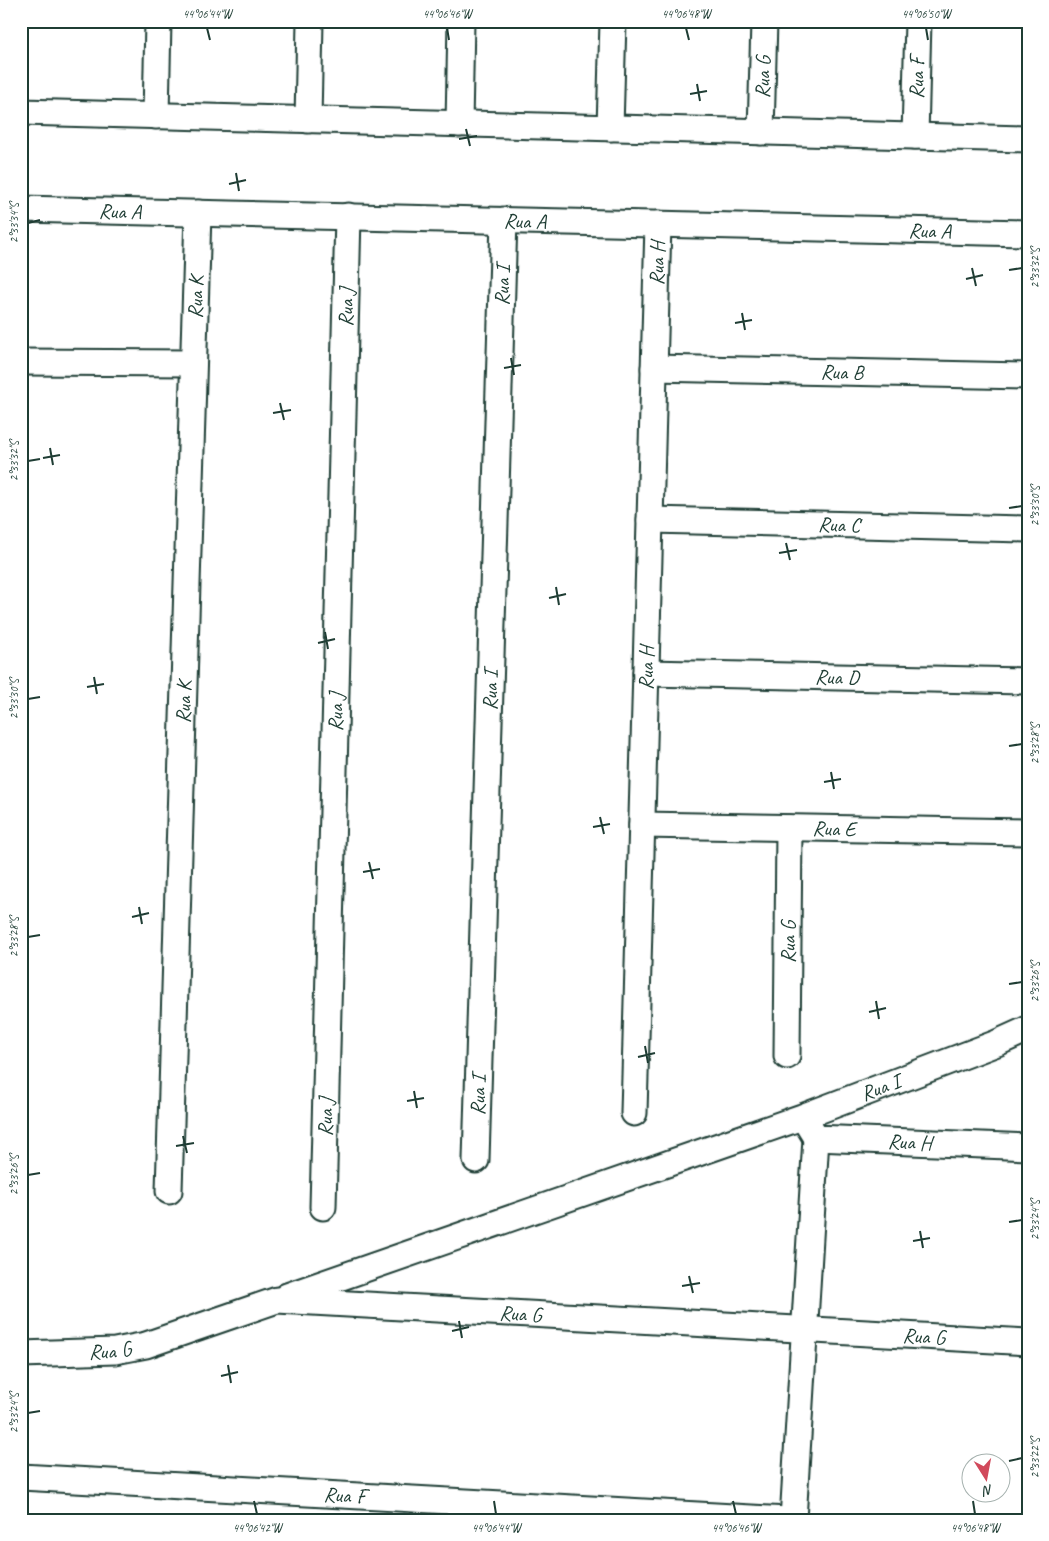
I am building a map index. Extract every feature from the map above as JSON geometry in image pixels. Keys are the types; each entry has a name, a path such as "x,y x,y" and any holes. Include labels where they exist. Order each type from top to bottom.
{"street":[{"path":"156,116 158,21"},
{"path":"308,120 310,21"},
{"path":"459,124 461,21"},
{"path":"610,128 613,21"},
{"name":"Rua G","path":"761,132 764,21"},
{"name":"Rua F","path":"915,136 918,21"},
{"path":"21,112 1028,139"},
{"name":"Rua A","path":"21,209 1028,232"},
{"name":"Rua K","path":"169,1191 198,213"},
{"name":"Rua J","path":"323,1207 348,216"},
{"name":"Rua I","path":"476,1160 504,220"},
{"name":"Rua H","path":"634,1114 658,224"},
{"path":"21,362 193,363"},
{"name":"Rua B","path":"654,368 1028,376"},
{"name":"Rua C","path":"650,520 1028,529"},
{"name":"Rua D","path":"646,673 1028,682"},
{"name":"Rua E","path":"642,825 1028,832"},
{"name":"Rua G","path":"787,1056 789,828"},
{"name":"Rua I","path":"277,1300 802,1117 997,1043 1028,1029"},
{"path":"794,1520 816,1138 802,1117"},
{"name":"Rua H","path":"816,1138 1028,1147"},
{"name":"Rua G","path":"21,1354 116,1352 146,1346 277,1300 1028,1342"},
{"name":"Rua F","path":"21,1477 788,1520"}],"building":[{"path":"343,21 375,21 375,25 343,25"},
{"path":"391,21 423,21 423,26 390,26"}]}
